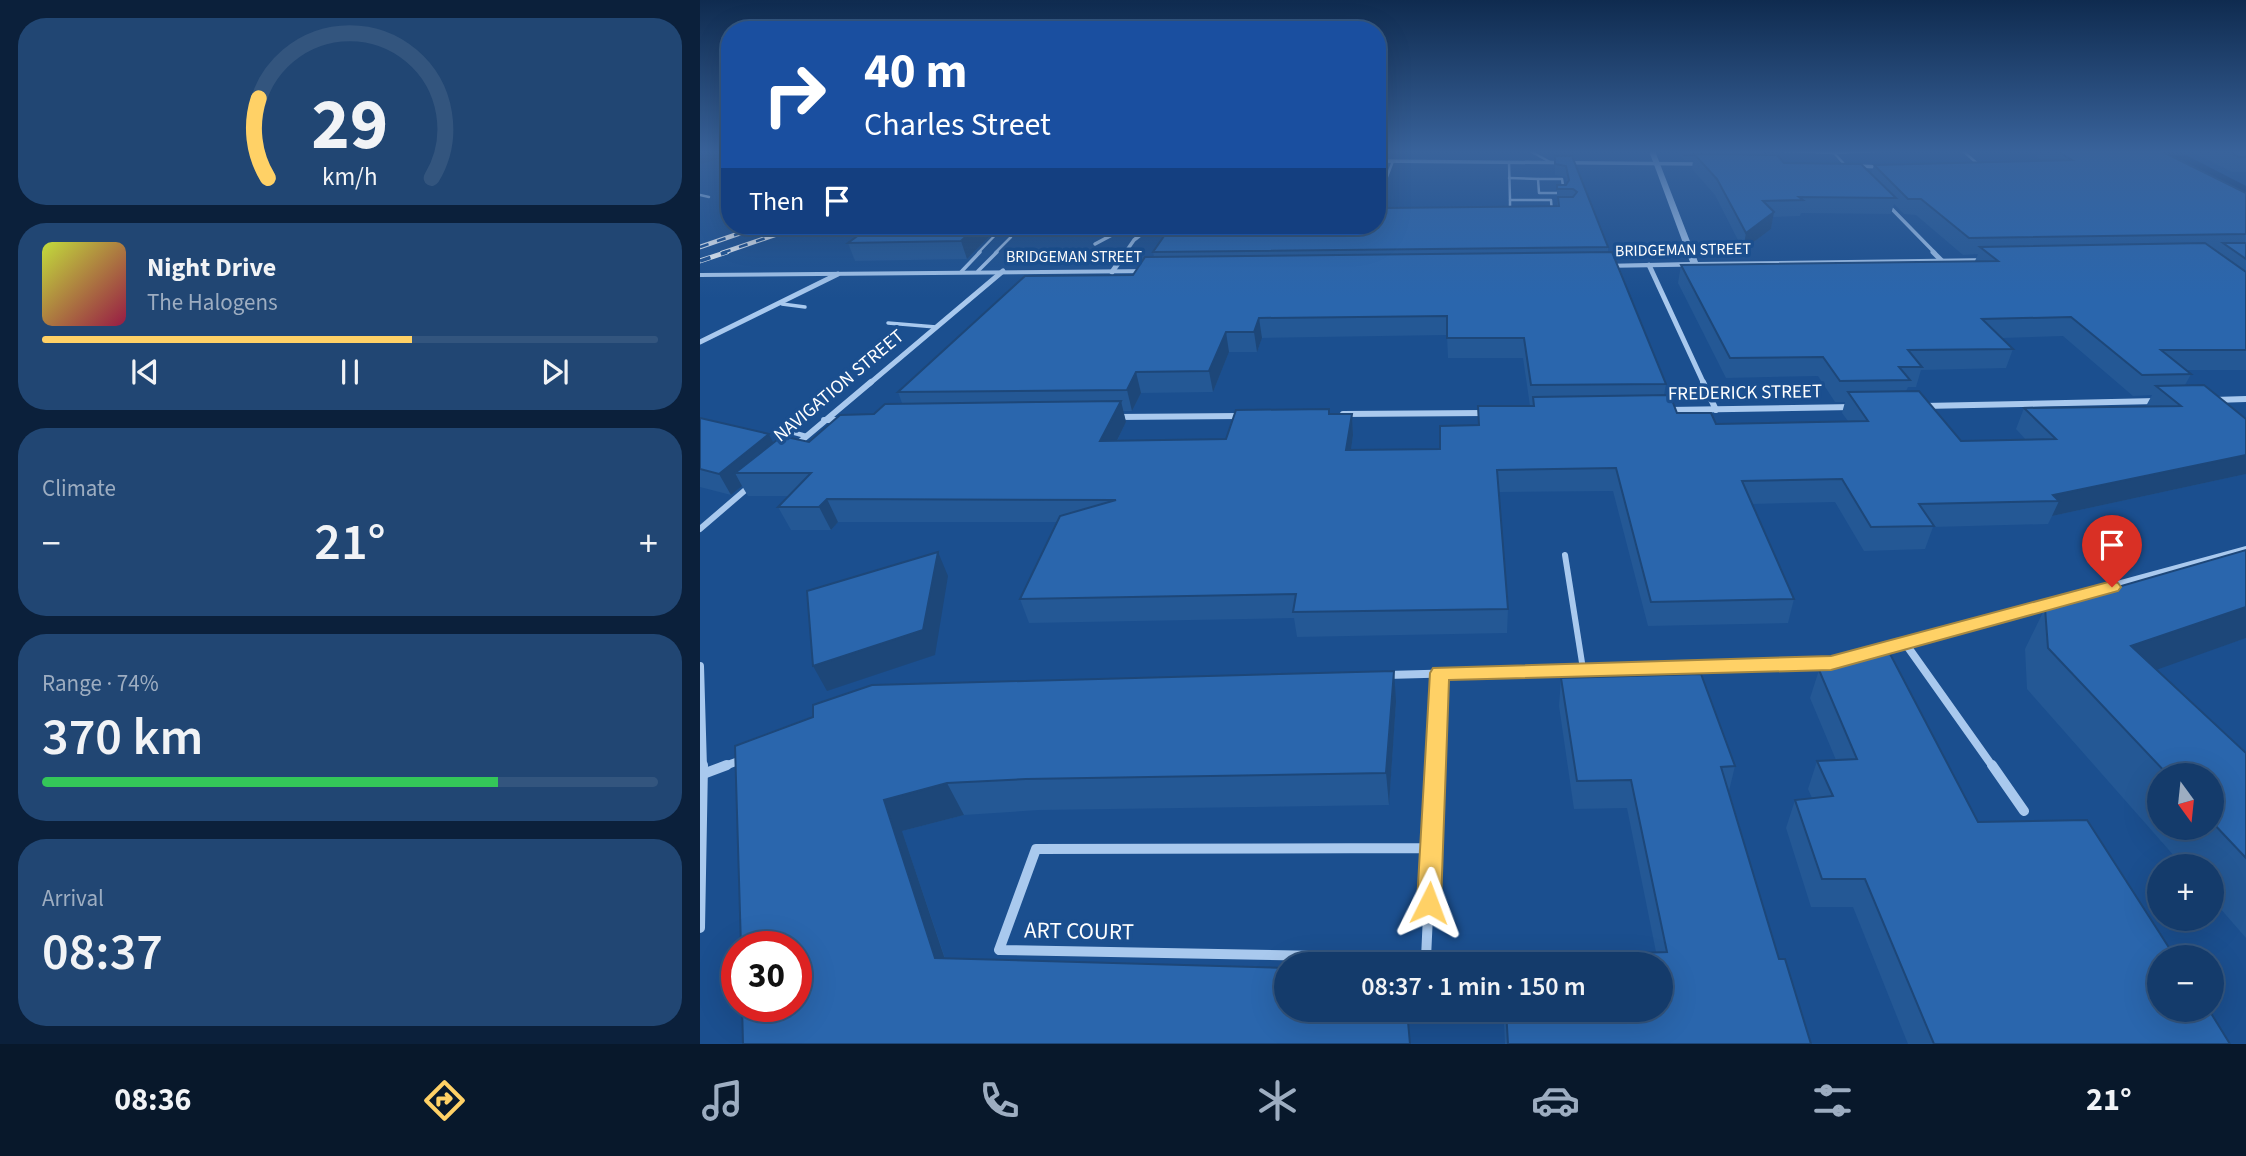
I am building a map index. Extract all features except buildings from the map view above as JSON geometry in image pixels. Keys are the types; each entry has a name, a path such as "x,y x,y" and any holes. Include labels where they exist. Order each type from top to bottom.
{"street":[{"path":"1670,200 1695,264"},
{"path":"1887,204 1942,261"},
{"path":"1095,244 1112,235"},
{"path":"1112,272 1140,235"},
{"name":"BRIDGEMAN STREET","path":"1596,266 2006,260"},
{"path":"1649,265 1716,410"},
{"name":"NAVIGATION STREET","path":"787,453 1003,271"},
{"name":"BRIDGEMAN STREET","path":"700,275 1167,271"},
{"path":"700,342 782,304 838,274"},
{"path":"2204,400 2246,399"},
{"path":"1911,406 2162,401"},
{"name":"FREDERICK STREET","path":"1660,411 1855,407"},
{"path":"1340,414 1493,413"},
{"path":"1103,417 1242,416"},
{"path":"824,421 852,420"},
{"path":"700,529 758,478"},
{"path":"1371,675 1831,663 2245,551"},
{"path":"1905,643 2024,811"},
{"path":"700,666 704,774 700,928"},
{"name":"ART COURT","path":"1431,848 1036,849 999,950 1426,958 1440,673"},
{"path":"704,774 755,755"}],"lane":[{"path":"1510,200 1550,200 1551,205 1552,214 1510,214 1510,200"},
{"path":"1551,205 1561,205"},
{"path":"961,272 996,235"},
{"path":"978,271 1011,237"},
{"path":"782,304 805,307"},
{"path":"888,323 936,327"},
{"path":"784,430 806,436"},
{"path":"1565,555 1583,669"}],"railway":[{"path":"700,247 735,235"},
{"path":"722,253 775,235"},
{"path":"700,261 727,252"}],"route":[{"path":"1429,903 1440,673 1831,663 2112,587"}]}
